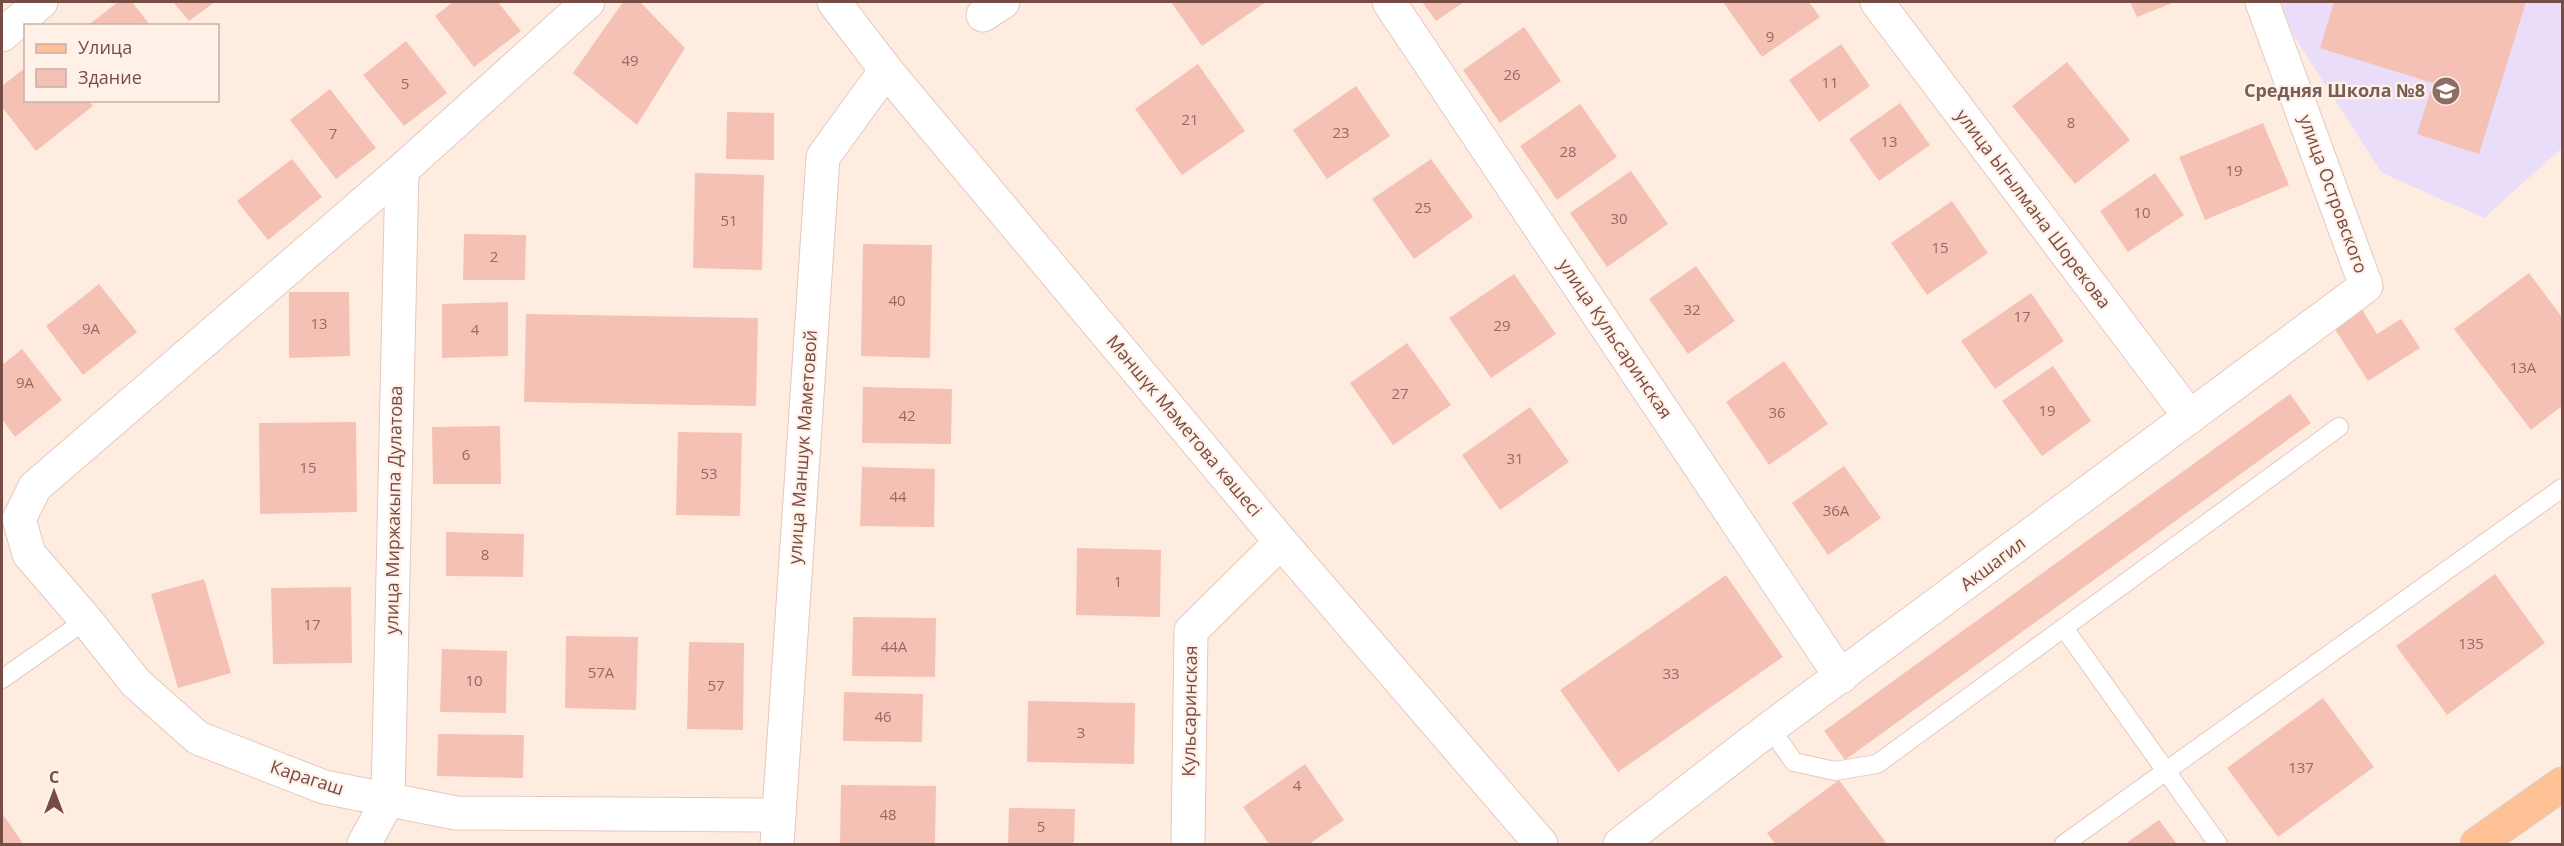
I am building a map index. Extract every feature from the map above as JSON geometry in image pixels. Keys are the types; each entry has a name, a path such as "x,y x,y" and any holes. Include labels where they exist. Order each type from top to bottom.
{"main road":[{"path":"2477,844 2562,784"}],"street":[{"path":"2,35 41,2"},
{"path":"402,170 588,2"},
{"name":"Мәншүк Мәметова көшесі","path":"834,2 886,70 1281,542 1541,844"},
{"name":"улица Кульсаринская","path":"1389,2 1841,677"},
{"name":"улица Ыгылмана Шорекова","path":"1877,2 2190,417"},
{"name":"улица Островского","path":"2262,2 2366,286"},
{"name":"улица Маншук Маметовой","path":"778,830 822,157 886,70"},
{"name":"Карагаш","path":"402,170 35,487 19,519 29,554 86,620 136,684 198,738 324,787 456,813 778,830"},
{"name":"улица Миржакыпа Дулатова","path":"364,844 388,800 402,170"},
{"name":"Акшагил","path":"1620,844 1770,728 2366,286"},
{"name":"Кульсаринская","path":"1188,844 1191,631 1281,542"}],"lane":[{"path":"1770,728 1794,762 1835,771 1877,764 2339,427"},
{"path":"2064,844 2562,488"},
{"path":"2,679 86,620"},
{"path":"2064,628 2218,844"}],"shaded area":[{"name":"Средняя Школа №8","path":"2281,2 2562,2 2562,148 2484,218 2382,173 2292,33"}],"building":[{"path":"118,2 132,2 149,24 90,24"},
{"path":"173,2 215,2 189,21"},
{"path":"453,2 498,2 521,31 474,67 435,16"},
{"path":"623,2 640,2 685,48 637,125 573,73"},
{"path":"1171,2 1266,2 1202,46"},
{"path":"1422,2 1464,2 1436,21"},
{"path":"1723,2 1809,2 1820,17 1762,57"},
{"path":"2130,2 2175,2 2137,17"},
{"name":"Средняя Школа №8","path":"2334,2 2526,2 2479,154 2417,134 2433,83 2320,48"},
{"path":"1524,27 1561,81 1500,123 1463,70"},
{"path":"406,41 447,93 404,126 363,75"},
{"path":"1841,44 1870,86 1819,122 1789,80"},
{"path":"2067,62 2130,140 2075,184 2012,106"},
{"path":"1198,64 1245,131 1182,175 1135,109"},
{"path":"24,69 24,102 90,102 93,106 36,151 2,107 2,86"},
{"path":"1356,86 1390,136 1327,179 1293,130"},
{"path":"330,89 376,148 336,179 290,120"},
{"path":"1900,103 1930,145 1879,181 1849,139"},
{"path":"1580,104 1617,157 1557,200 1520,146"},
{"path":"727,112 774,113 774,160 726,159"},
{"path":"2263,123 2289,185 2205,220 2179,157"},
{"path":"292,159 322,197 268,240 237,201"},
{"path":"1431,159 1473,217 1414,259 1372,199"},
{"path":"1631,171 1668,224 1607,267 1570,213"},
{"path":"695,173 764,175 762,270 693,268"},
{"path":"2155,173 2184,215 2128,252 2100,211"},
{"path":"1952,201 1988,253 1927,295 1891,243"},
{"path":"464,234 526,235 525,280 463,280"},
{"path":"863,244 932,245 930,358 861,356"},
{"path":"1696,266 1735,321 1688,354 1649,299"},
{"path":"2529,273 2562,317 2562,406 2531,430 2454,329"},
{"path":"1514,274 1556,334 1491,378 1449,318"},
{"path":"99,284 137,332 83,375 46,326"},
{"path":"289,292 349,292 350,356 289,358"},
{"path":"2031,293 2064,341 1995,389 1961,341"},
{"path":"508,302 508,356 442,358 442,304"},
{"path":"2361,308 2377,334 2401,319 2420,348 2368,381 2333,326"},
{"path":"526,314 758,318 756,406 524,402"},
{"path":"1407,343 1451,405 1393,445 1350,383"},
{"path":"22,349 62,400 15,437 2,419 2,365"},
{"path":"1784,361 1828,424 1769,465 1726,402"},
{"path":"2053,366 2091,421 2042,456 2002,401"},
{"path":"863,387 952,389 951,444 862,443"},
{"path":"2290,394 2311,423 1845,760 1824,731"},
{"path":"1530,407 1569,462 1500,510 1462,455"},
{"path":"356,422 357,512 260,514 259,423"},
{"path":"500,426 501,484 433,484 432,427"},
{"path":"678,432 742,433 740,516 676,515"},
{"path":"1844,466 1881,518 1828,555 1792,503"},
{"path":"862,467 935,469 934,527 860,526"},
{"path":"446,532 524,534 523,577 446,576"},
{"path":"1077,548 1161,550 1160,617 1076,615"},
{"path":"2495,574 2545,643 2447,715 2396,646"},
{"path":"1726,575 1783,657 1618,772 1560,690"},
{"path":"204,579 231,673 178,688 151,594"},
{"path":"351,587 352,663 273,664 271,588"},
{"path":"853,617 936,618 935,677 852,676"},
{"path":"566,636 638,637 636,710 565,708"},
{"path":"689,642 744,643 743,730 687,729"},
{"path":"442,649 507,651 506,713 440,712"},
{"path":"844,692 923,694 922,742 843,741"},
{"path":"2323,698 2374,767 2278,837 2227,768"},
{"path":"1028,701 1135,703 1134,764 1027,762"},
{"path":"438,734 524,735 523,778 437,776"},
{"path":"1305,764 1344,820 1309,844 1269,844 1243,807"},
{"path":"1839,780 1887,844 1775,844 1767,833"},
{"path":"841,785 936,786 935,844 840,844"},
{"path":"1009,808 1075,809 1074,844 1008,844"},
{"path":"2,813 22,842 19,844 2,844"},
{"path":"2159,820 2177,844 2125,844"}],"place":[{"name":"Средняя Школа №8","path":"2446,91"}]}
